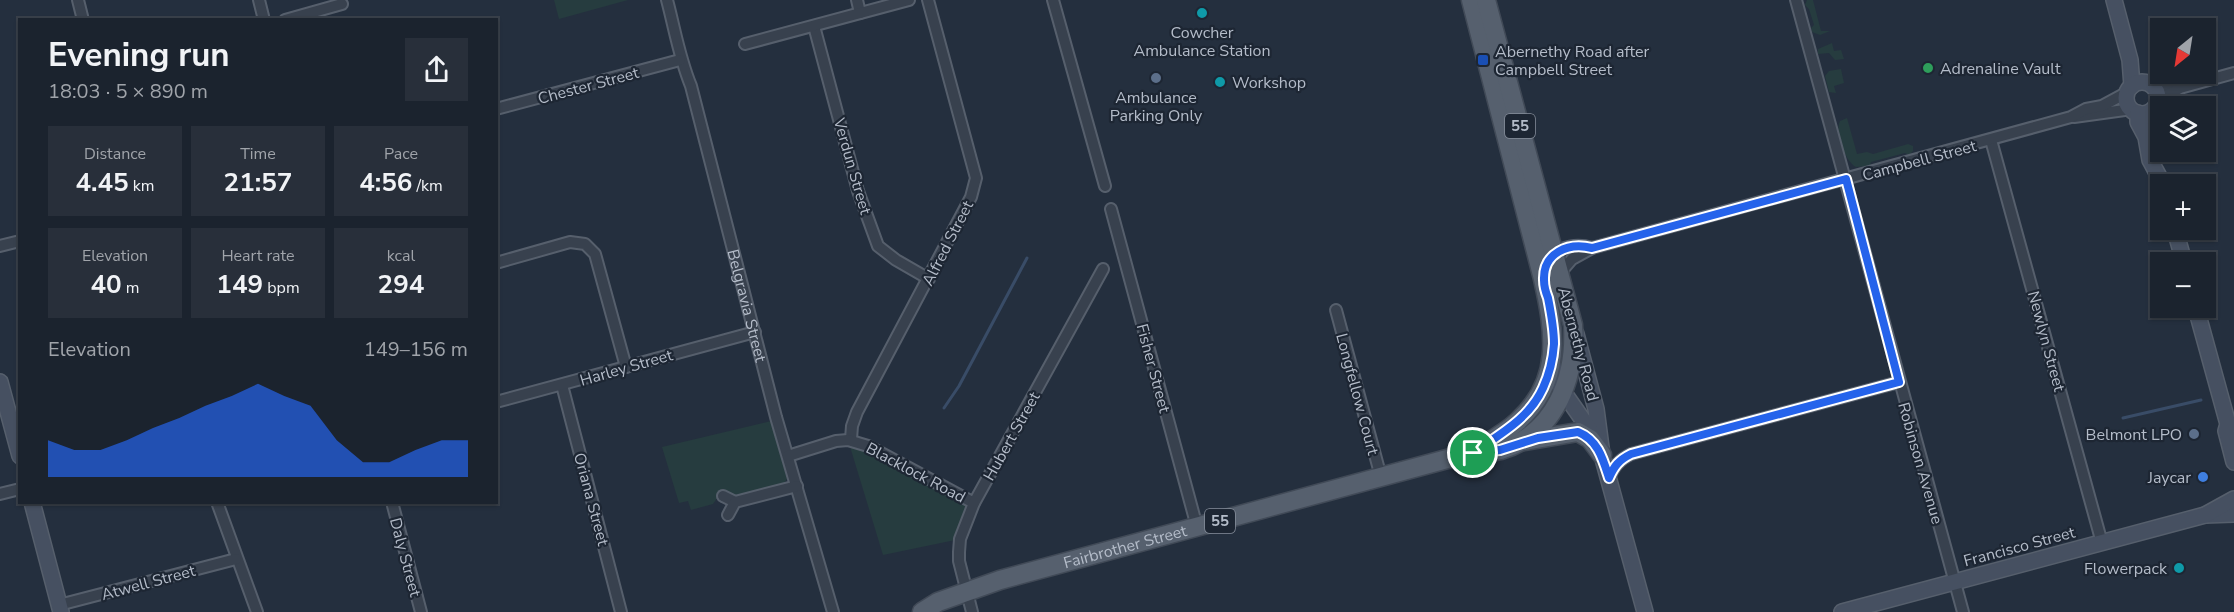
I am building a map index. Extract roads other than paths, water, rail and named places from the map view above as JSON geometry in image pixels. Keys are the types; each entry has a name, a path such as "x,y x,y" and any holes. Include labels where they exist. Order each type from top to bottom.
{"main road":[{"name":"Abernethy Road","path":"1471,0 1552,276 1574,325"},
{"name":"Abernethy Road","path":"1486,0 1555,253 1552,276 1552,360"},
{"name":"Fairbrother Street","path":"922,612 938,602 1000,580 1380,477 1473,453 1500,450 1515,444 1545,421 1563,392 1573,360 1574,325"},
{"name":"Fairbrother Street","path":"1473,453 1506,431 1526,413 1544,386 1552,360"},
{"path":"1515,444 1578,432 1590,439 1601,450"},
{"name":"55","path":"940,612 967,592"}],"street":[{"path":"78,0 82,18"},
{"path":"259,0 264,18"},
{"name":"Belgravia Street","path":"667,0 676,32 680,60 691,86 788,456 833,612"},
{"path":"857,0 860,13"},
{"path":"746,44 909,0"},
{"name":"Alfred Street","path":"851,439 852,426 857,412 971,197 975,178 928,0"},
{"path":"1053,0 1105,186"},
{"name":"Robinson Avenue","path":"1796,0 1963,612"},
{"path":"2114,0 2163,168 2163,174"},
{"path":"292,18 342,4"},
{"name":"Verdun Street","path":"814,26 858,191 878,246 896,260 929,279"},
{"name":"Chester Street","path":"498,109 680,60"},
{"name":"Campbell Street","path":"1552,276 1572,259 1592,248 2234,73"},
{"name":"Campbell Street","path":"2071,117 2086,109 2142,98"},
{"name":"Newlyn Street","path":"1991,140 2102,543"},
{"name":"Fisher Street","path":"1111,209 1197,527"},
{"path":"0,246 18,242"},
{"path":"498,262 570,242 585,244 595,254 626,367"},
{"name":"Campbell Street","path":"1555,253 1562,249 1582,245 1592,248"},
{"name":"Hubert Street","path":"972,612 959,561 960,539 974,503 1102,269"},
{"name":"Longfellow Court","path":"1336,310 1380,477"},
{"path":"2199,318 2231,427 2226,432 2234,462"},
{"name":"Abernethy Road","path":"1574,325 1596,410 1601,450 1644,611"},
{"name":"Harley Street","path":"498,401 755,332"},
{"name":"Abernethy Road","path":"1552,360 1557,383 1591,430 1601,450"},
{"path":"0,382 18,449"},
{"path":"1609,478 1613,467 1631,454 1899,382"},
{"name":"Oriana Street","path":"562,385 621,612"},
{"name":"Blacklock Road","path":"788,456 851,439 974,503"},
{"path":"723,496 735,502 797,486"},
{"path":"0,494 18,490"},
{"name":"Francisco Street","path":"1842,612 2205,514 2234,499"},
{"path":"728,515 735,502"},
{"path":"33,504 60,609"},
{"path":"218,504 257,612"},
{"name":"Daly Street","path":"393,504 421,612"},
{"name":"Francisco Street","path":"2205,514 2234,514"},
{"name":"Atwell Street","path":"60,609 236,559"}],"waterway":[{"path":"944,408 959,386 1027,258"},
{"path":"2123,418 2201,400"}],"place":[{"name":"Cowcher Ambulance Station","path":"1202,13"},
{"name":"Abernethy Road after Campbell Street","path":"1483,60"},
{"name":"Adrenaline Vault","path":"1928,68"},
{"name":"Ambulance Parking Only","path":"1156,78"},
{"name":"Workshop","path":"1220,82"},
{"name":"Belmont LPO","path":"2194,434"},
{"name":"Jaycar","path":"2203,477"},
{"name":"Flowerpack","path":"2179,568"}]}
